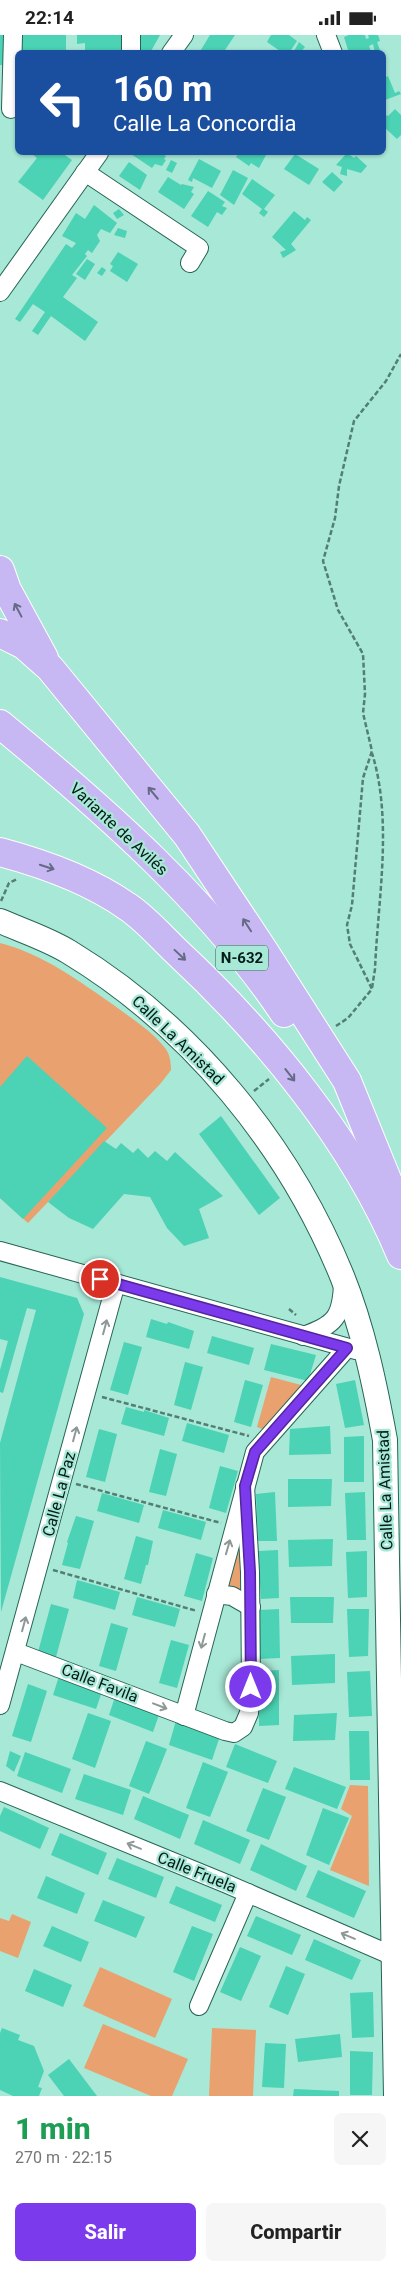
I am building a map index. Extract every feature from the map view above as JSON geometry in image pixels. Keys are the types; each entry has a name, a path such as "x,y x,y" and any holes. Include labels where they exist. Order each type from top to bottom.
{"highway":[{"path":"0,570 7,590 50,668"},
{"path":"0,633 24,645 50,668 187,835 347,1081 401,1214"},
{"name":"Variante de Avilés","path":"0,724 153,857 235,949 281,1009 323,1071 401,1223"},
{"path":"0,852 72,875 129,907 217,989 280,1062 336,1134 390,1228 401,1255"}],"main road":[{"name":"Calle La Amistad","path":"0,921 68,951 138,999 214,1070 283,1163 317,1219 343,1278 357,1351 385,1440 396,2096"}],"street":[{"path":"11,109 13,35"},
{"path":"131,35 131,50"},
{"path":"173,50 184,35"},
{"path":"326,35 331,50"},
{"path":"0,292 98,155"},
{"path":"85,172 199,248 190,263"},
{"path":"0,1251 357,1351"},
{"path":"303,1336 320,1330 336,1317 342,1304 343,1278"},
{"name":"Calle La Paz","path":"0,1705 40,1566 116,1283"},
{"name":"Calle Favila","path":"184,1716 255,1452 357,1351"},
{"name":"Calle Favila","path":"16,1652 225,1731 234,1733 243,1727 249,1713 250,1607 245,1486"},
{"path":"216,1594 232,1596 250,1607"},
{"name":"Calle Fruela","path":"0,1791 393,1955"},
{"path":"200,2006 248,1893"}],"path":[{"path":"336,1026 348,1018 372,989 376,969 382,852 380,777 363,713 365,694 363,654 338,610 323,561 335,518 354,421 386,381 401,354"},
{"path":"372,751 363,778 352,905 347,925 350,944 372,989"},
{"path":"86,1393 265,1440"},
{"path":"63,1480 234,1526"},
{"path":"40,1566 210,1615"}],"shaded area":[{"path":"0,943 46,961 142,1025 165,1048 171,1064 171,1070 161,1083 28,1223 0,1198"},
{"path":"271,1377 305,1386 265,1430 257,1427"},
{"path":"240,1535 240,1594 226,1589"},
{"path":"350,1785 368,1786 369,1886 330,1870 352,1816 341,1809"},
{"path":"12,1914 31,1922 18,1958 0,1951 0,1918 9,1921"},
{"path":"100,1967 172,1999 155,2038 83,2006"},
{"path":"103,2024 188,2059 172,2096 151,2096 84,2068"},
{"path":"212,2028 256,2030 253,2096 209,2096"}],"building":[{"path":"0,35 4,35 3,65 0,65"},
{"path":"21,35 66,35 66,50 20,50"},
{"path":"77,35 124,35 123,50 85,50 85,43 77,44"},
{"path":"138,35 160,35 152,50 137,50"},
{"path":"210,35 235,35 225,50 201,50"},
{"path":"271,35 289,35 297,41 291,50 279,50 267,42"},
{"path":"349,35 365,35 366,39 369,38 368,35 378,35 380,41 377,42 380,50 374,50 373,44 369,46 371,50 348,50 344,37"},
{"path":"299,42 305,47 302,50 295,50"},
{"path":"388,76 395,93 399,91 401,94 386,100 386,77"},
{"path":"395,109 401,115 401,135 397,139 386,129 386,116"},
{"path":"33,155 65,155 72,160 43,200 18,182 37,158"},
{"path":"132,155 166,156 162,166 155,164 152,168"},
{"path":"238,155 266,155 259,168 251,163 249,166 236,157"},
{"path":"294,155 297,155 319,169 309,185 284,169"},
{"path":"345,155 350,155 354,158 356,156 367,166 361,173 347,169 347,176 340,174 342,167 336,165"},
{"path":"199,159 221,171 212,188 193,178 192,182 188,180"},
{"path":"171,160 177,163 172,173 166,170"},
{"path":"129,162 147,175 140,190 119,176"},
{"path":"233,170 248,178 234,205 220,195"},
{"path":"332,172 343,182 334,192 322,182"},
{"path":"168,177 181,185 194,187 191,192 194,194 184,209 158,192"},
{"path":"252,179 275,195 264,209 268,212 264,217 259,213 262,209 242,194"},
{"path":"208,191 225,202 222,206 227,208 222,215 217,212 208,227 191,216"},
{"path":"94,205 117,223 110,233 101,229 97,235 100,241 92,253 88,250 85,254 87,256 72,275 77,278 63,297 98,322 85,341 51,316 38,335 32,331 45,312 33,304 20,322 15,319 66,244 72,248 76,243 62,236 76,213 85,219"},
{"path":"119,209 124,215 117,219 113,213"},
{"path":"294,211 305,220 307,217 311,220 291,244 296,250 283,258 280,252 286,250 272,237"},
{"path":"118,228 127,231 125,238 114,235"},
{"path":"118,252 138,264 127,282 110,271 113,266 110,264"},
{"path":"87,259 95,264 85,280 76,274"},
{"path":"102,267 106,270 102,276 97,273"},
{"path":"27,1056 107,1128 23,1219 0,1198 0,1087"},
{"path":"221,1116 280,1198 259,1215 199,1134"},
{"path":"104,1141 116,1149 121,1143 133,1153 138,1148 148,1158 155,1151 167,1161 175,1152 223,1196 199,1209 209,1238 184,1246 167,1228 150,1197 124,1194 93,1229 69,1218 48,1202"},
{"path":"0,1277 77,1298 84,1314 1,1612 0,1443 36,1310 27,1308 3,1393 0,1392 0,1370 8,1341 0,1339"},
{"path":"151,1319 167,1324 168,1322 194,1331 189,1349 146,1337"},
{"path":"212,1336 254,1348 249,1365 207,1353"},
{"path":"124,1342 142,1347 128,1395 110,1390"},
{"path":"271,1344 316,1355 308,1381 264,1370"},
{"path":"185,1362 203,1367 191,1410 174,1405"},
{"path":"245,1380 263,1385 251,1427 234,1422"},
{"path":"355,1380 364,1425 345,1428 336,1384"},
{"path":"126,1407 144,1412 144,1410 169,1418 164,1436 121,1424"},
{"path":"187,1423 229,1435 224,1453 182,1441"},
{"path":"330,1426 331,1454 289,1455 290,1429"},
{"path":"99,1429 117,1434 105,1482 86,1477"},
{"path":"364,1436 364,1482 344,1482 344,1437"},
{"path":"160,1449 177,1454 166,1496 149,1492"},
{"path":"220,1466 238,1471 226,1513 209,1508"},
{"path":"288,1479 332,1479 331,1506 288,1507"},
{"path":"275,1492 277,1541 258,1541 256,1494"},
{"path":"365,1492 366,1540 347,1540 345,1493"},
{"path":"102,1493 144,1505 139,1523 97,1511"},
{"path":"163,1510 206,1522 201,1540 158,1528"},
{"path":"76,1516 94,1521 80,1569 62,1565 67,1542"},
{"path":"136,1536 153,1541 148,1565 146,1565 141,1584 124,1579"},
{"path":"333,1539 332,1566 289,1567 288,1540"},
{"path":"278,1550 279,1598 261,1599 258,1551"},
{"path":"367,1551 367,1597 348,1598 346,1552"},
{"path":"196,1553 213,1558 202,1601 184,1596"},
{"path":"77,1580 120,1592 115,1610 73,1598"},
{"path":"137,1597 180,1609 175,1627 132,1615"},
{"path":"290,1597 334,1597 333,1623 291,1623"},
{"path":"51,1604 69,1609 56,1657 38,1652"},
{"path":"279,1609 280,1658 259,1659 259,1610"},
{"path":"347,1609 369,1609 368,1656 349,1657"},
{"path":"111,1623 128,1628 116,1671 99,1666"},
{"path":"171,1640 189,1645 177,1688 159,1683"},
{"path":"335,1654 335,1683 292,1685 291,1656"},
{"path":"279,1670 279,1725 259,1726 258,1671"},
{"path":"370,1671 372,1716 349,1717 347,1672"},
{"path":"60,1673 104,1686 96,1709 53,1695"},
{"path":"28,1684 47,1691 31,1742 12,1736"},
{"path":"116,1694 160,1712 153,1732 109,1715"},
{"path":"88,1713 111,1721 95,1768 72,1759"},
{"path":"337,1713 335,1740 293,1741 294,1715"},
{"path":"177,1717 221,1733 212,1760 169,1745"},
{"path":"349,1731 369,1731 370,1780 350,1780"},
{"path":"146,1741 167,1749 149,1794 129,1786"},
{"path":"235,1744 277,1761 268,1783 226,1767"},
{"path":"10,1751 21,1756 14,1772 6,1766"},
{"path":"25,1752 71,1769 62,1793 17,1776"},
{"path":"203,1762 228,1772 210,1817 186,1808"},
{"path":"294,1767 346,1787 337,1809 285,1789"},
{"path":"84,1774 131,1790 123,1815 75,1799"},
{"path":"263,1788 286,1797 269,1840 246,1831"},
{"path":"143,1796 189,1815 180,1839 134,1819"},
{"path":"4,1807 49,1828 40,1849 0,1831 0,1816"},
{"path":"323,1808 349,1818 329,1865 306,1855"},
{"path":"203,1820 250,1840 240,1864 194,1844"},
{"path":"60,1833 107,1853 98,1875 51,1855"},
{"path":"261,1844 307,1866 296,1891 250,1870"},
{"path":"117,1858 164,1877 156,1898 108,1879"},
{"path":"318,1870 366,1891 354,1918 306,1897"},
{"path":"46,1876 85,1893 77,1914 37,1898"},
{"path":"176,1886 222,1905 215,1922 169,1903"},
{"path":"103,1900 145,1917 136,1938 94,1921"},
{"path":"256,1916 301,1935 292,1955 247,1936"},
{"path":"52,1926 89,1942 81,1962 43,1946"},
{"path":"192,1926 213,1934 194,1981 173,1972"},
{"path":"314,1939 361,1960 352,1980 305,1960"},
{"path":"240,1947 261,1956 241,2001 220,1992"},
{"path":"286,1966 305,1974 288,2015 269,2007"},
{"path":"34,1969 72,1985 63,2007 25,1991"},
{"path":"373,1992 374,2037 352,2038 350,1993"},
{"path":"2,2028 20,2035 18,2040 34,2046 44,2071 38,2087 42,2088 39,2096 13,2096 0,2090 0,2033"},
{"path":"340,2034 342,2057 298,2062 295,2039"},
{"path":"265,2043 286,2044 284,2088 262,2087"},
{"path":"350,2051 373,2052 372,2095 350,2095"},
{"path":"69,2059 97,2096 64,2096 48,2075"},
{"path":"294,2089 339,2091 339,2096 293,2096"}],"route":[{"path":"100,1279 347,1348 255,1452 245,1486 250,1572 251,1687"}]}
